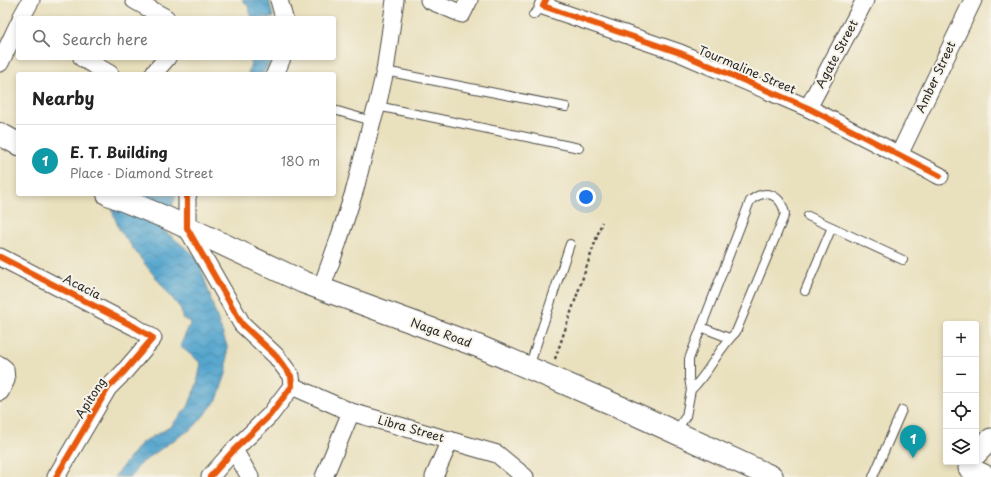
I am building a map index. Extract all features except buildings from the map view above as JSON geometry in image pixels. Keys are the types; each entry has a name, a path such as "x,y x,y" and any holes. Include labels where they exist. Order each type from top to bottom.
{"main road":[{"path":"0,134 16,143"},
{"name":"Naga Road","path":"115,197 167,218 303,282 478,346 549,376 676,432 768,476"}],"street":[{"path":"22,16 31,0"},
{"path":"134,0 162,16"},
{"path":"279,0 283,16"},
{"path":"321,289 352,197 375,114 385,71 395,0"},
{"path":"429,0 462,14 469,0"},
{"name":"Agate Street","path":"808,108 865,0"},
{"name":"Amber Street","path":"899,154 973,0"},
{"name":"Tourmaline Street","path":"540,7 680,53 808,108 940,176"},
{"path":"0,63 16,29"},
{"path":"86,60 106,72"},
{"path":"155,72 165,60"},
{"path":"276,72 281,60"},
{"path":"187,196 187,228 242,324 276,356 291,376 292,386 270,414 234,450 210,477"},
{"name":"Acacia","path":"0,257 135,327 153,338"},
{"name":"Apitong","path":"56,477 108,388 153,338"},
{"path":"0,365 5,369 6,380 0,392"},
{"name":"Libra Street","path":"292,386 351,412 497,454 525,477"},
{"path":"324,477 351,412"},
{"path":"979,454 991,439"},
{"path":"434,477 450,440"},
{"path":"234,450 250,477"},
{"path":"970,465 988,477 991,470"}],"lane":[{"path":"385,71 566,108"},
{"path":"336,110 375,114 579,148"},
{"path":"676,432 686,416 691,390 688,359 750,201 755,196 763,194 772,195 780,200 784,206 785,214 736,332 729,338 699,383 691,390"},
{"path":"808,216 903,260"},
{"path":"804,291 832,227"},
{"path":"528,368 570,244"},
{"path":"701,327 729,338"},
{"path":"873,477 902,410"}],"path":[{"path":"549,376 602,222"}],"water":[{"path":"242,0 269,0 273,16 251,16 248,6"},
{"path":"252,60 270,60 269,65 264,72 248,72"},
{"path":"118,196 176,196 162,229 198,258 227,346 227,371 217,400 193,428 140,464 131,477 114,477 141,443 170,427 188,407 197,384 201,363 180,346 191,322 182,318 181,309 119,229 112,210"}],"cycle path":[{"path":"546,0 543,6 680,53 808,108 940,176"},
{"path":"187,196 187,228 242,324 276,356 291,376 292,386 270,415 234,450 210,477"},
{"path":"0,257 135,327 153,338 108,388 56,477"}],"place":[{"name":"E. T. Building","path":"913,458"}]}
